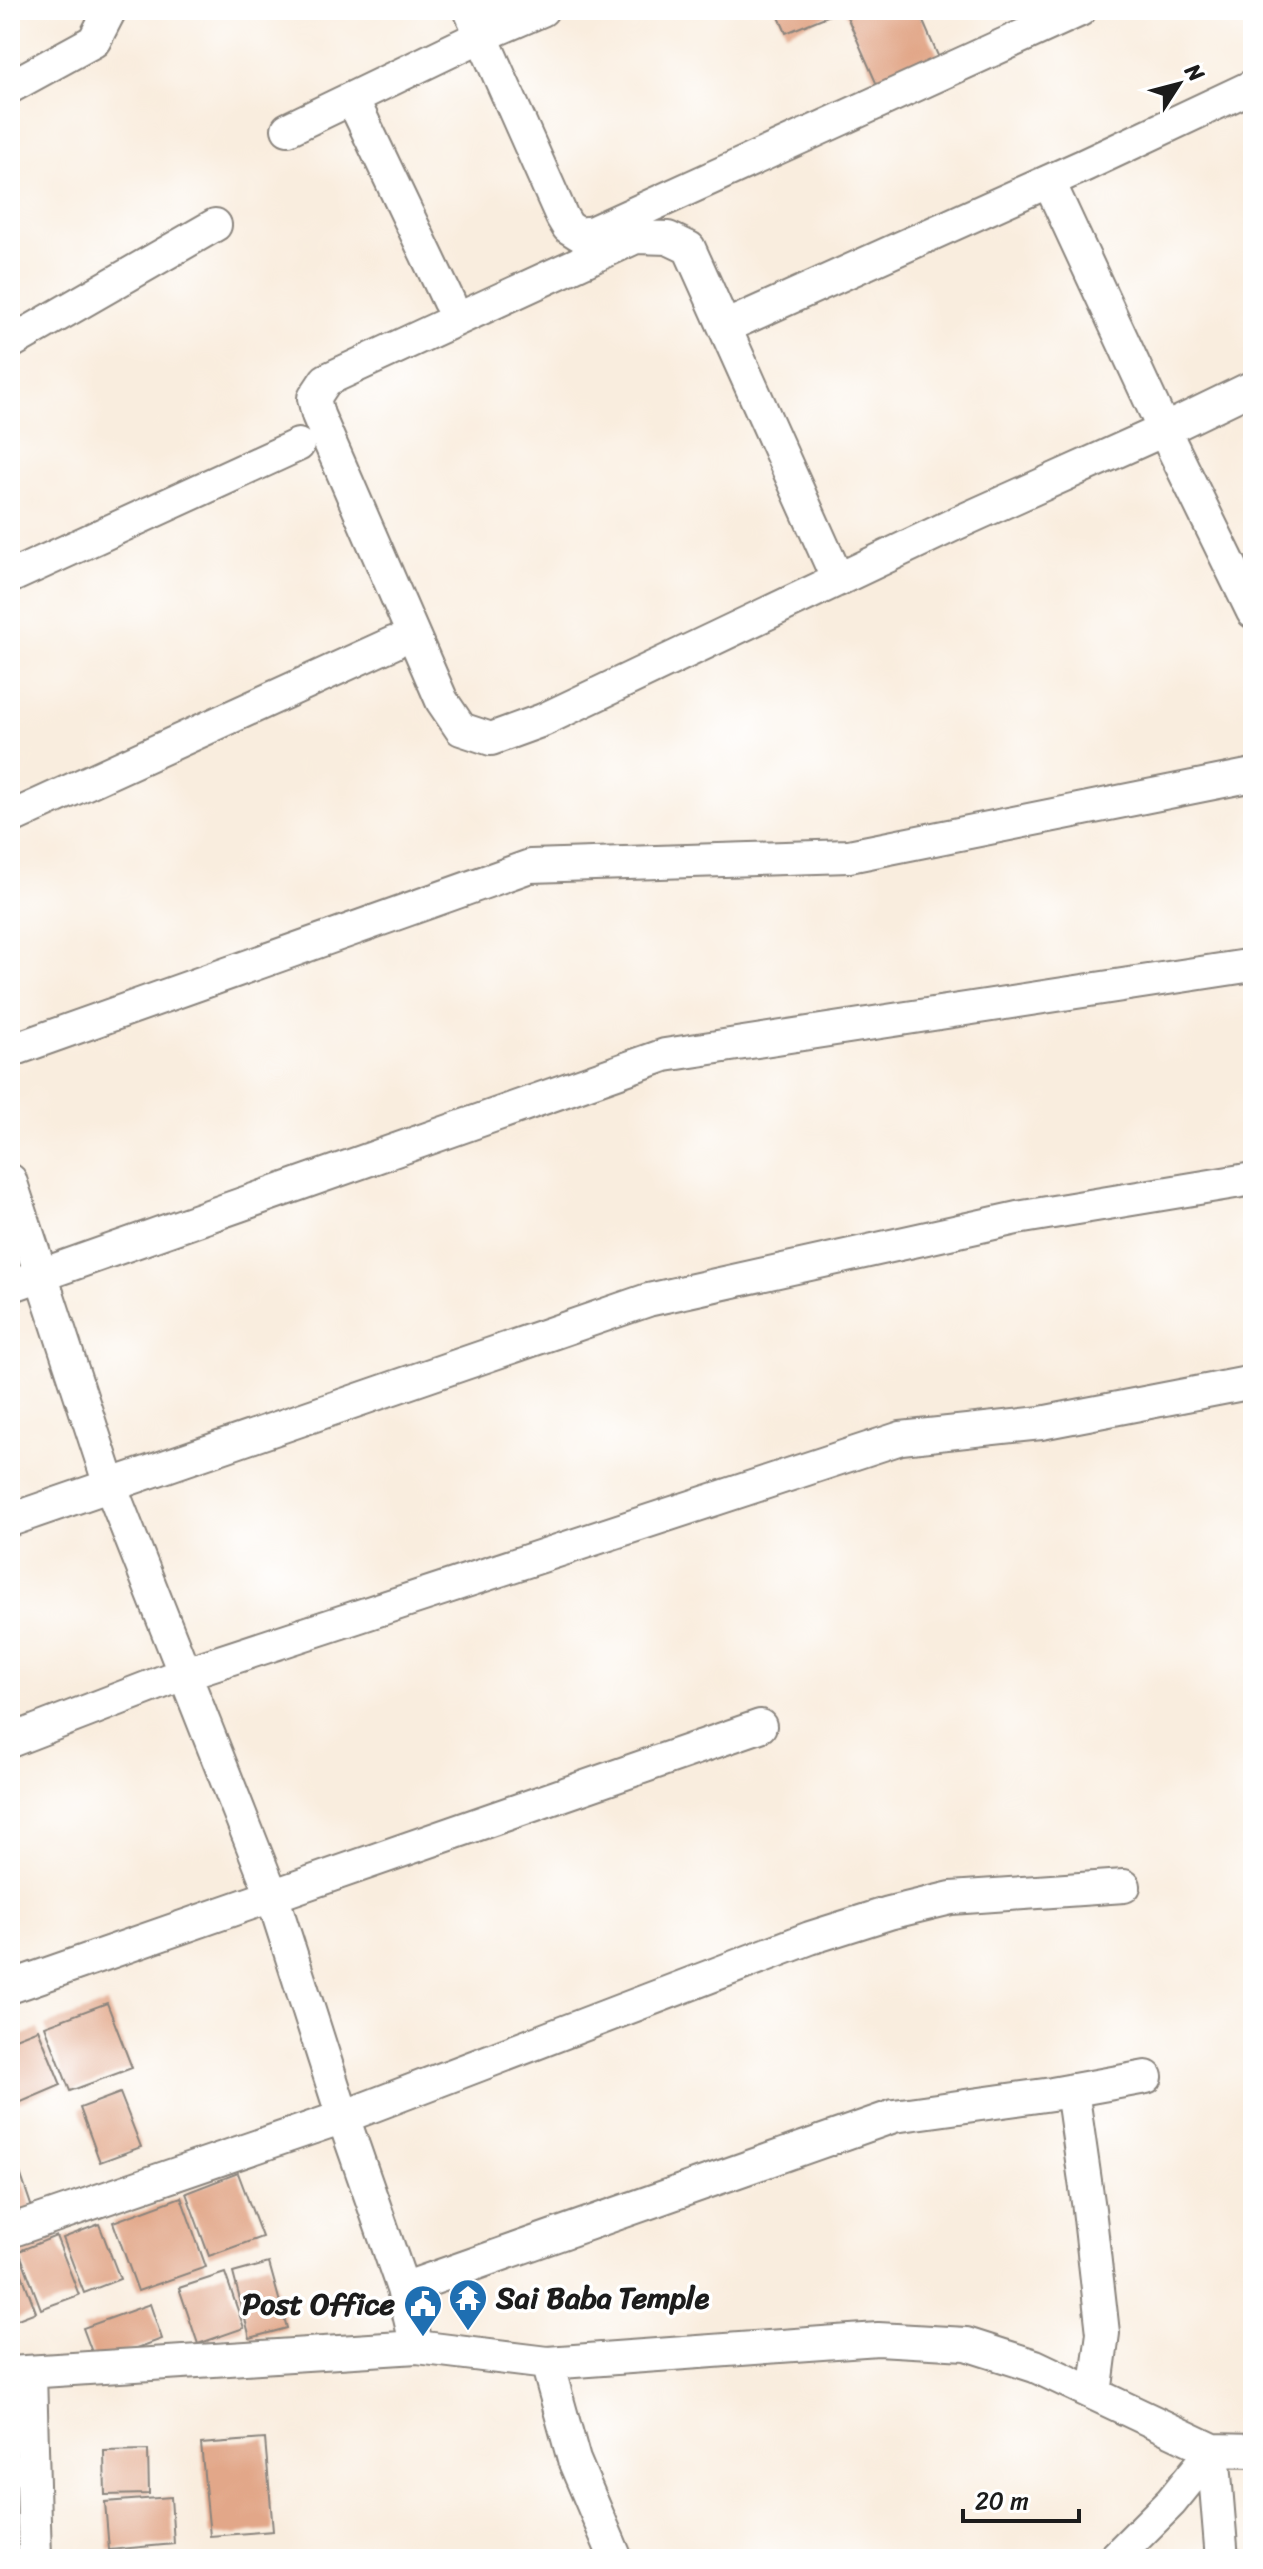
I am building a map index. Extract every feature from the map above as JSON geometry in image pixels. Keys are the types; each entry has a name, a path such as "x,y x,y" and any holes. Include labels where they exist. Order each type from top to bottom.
{"street":[{"path":"10,87 94,41 110,10"},
{"path":"288,129 352,98 475,23 542,10"},
{"path":"475,23 562,217 568,227 579,234 608,225 1080,10"},
{"path":"738,321 1049,182 1253,86"},
{"path":"352,98 449,302"},
{"path":"1049,182 1253,612"},
{"path":"10,343 215,225"},
{"path":"838,580 689,248 668,238 636,237 326,380 314,398 318,415 442,701 461,729 491,739 543,720 1253,387"},
{"path":"10,577 298,445"},
{"path":"10,818 393,643"},
{"path":"10,1051 530,866 849,856 1253,775"},
{"path":"10,1286 665,1055 1253,965"},
{"path":"10,1520 648,1300 1017,1218 1253,1179"},
{"path":"10,1180 110,1485 272,1895 343,2117 403,2289 417,2347"},
{"path":"10,1741 183,1674 901,1438 1041,1423 1253,1382"},
{"path":"10,1987 760,1726"},
{"path":"10,2231 343,2117 810,1938 889,1913 951,1898 1124,1886"},
{"path":"403,2289 894,2116 1146,2077"},
{"path":"1072,2090 1103,2333 1095,2394"},
{"path":"35,2559 20,2373 417,2347 547,2363 878,2339 966,2344 1035,2366 1213,2450 1253,2451"},
{"path":"547,2363 574,2460 616,2559"},
{"path":"1114,2559 1171,2502 1213,2450"},
{"path":"1213,2450 1222,2559"}],"building":[{"path":"776,10 842,10 786,33"},
{"path":"844,10 918,10 939,58 877,85"},
{"path":"107,2003 132,2068 70,2091 45,2026"},
{"path":"38,2029 61,2085 19,2103 10,2081 10,2040"},
{"path":"120,2093 141,2147 100,2162 80,2108"},
{"path":"10,2143 33,2211 10,2219"},
{"path":"238,2173 262,2237 209,2256 186,2193"},
{"path":"181,2197 206,2267 138,2291 113,2222"},
{"path":"99,2224 120,2279 84,2293 63,2238"},
{"path":"56,2236 79,2295 41,2309 19,2251"},
{"path":"14,2253 36,2312 10,2322 10,2255"},
{"path":"269,2263 287,2328 250,2338 233,2273"},
{"path":"225,2273 244,2328 198,2344 179,2288"},
{"path":"150,2304 162,2339 96,2363 83,2328"},
{"path":"265,2439 273,2531 210,2536 201,2444"},
{"path":"148,2450 149,2494 105,2495 104,2451"},
{"path":"171,2497 174,2544 109,2550 105,2502"}],"place":[{"name":"Sai Baba Temple","path":"468,2332"},
{"name":"Post Office","path":"423,2338"}]}
